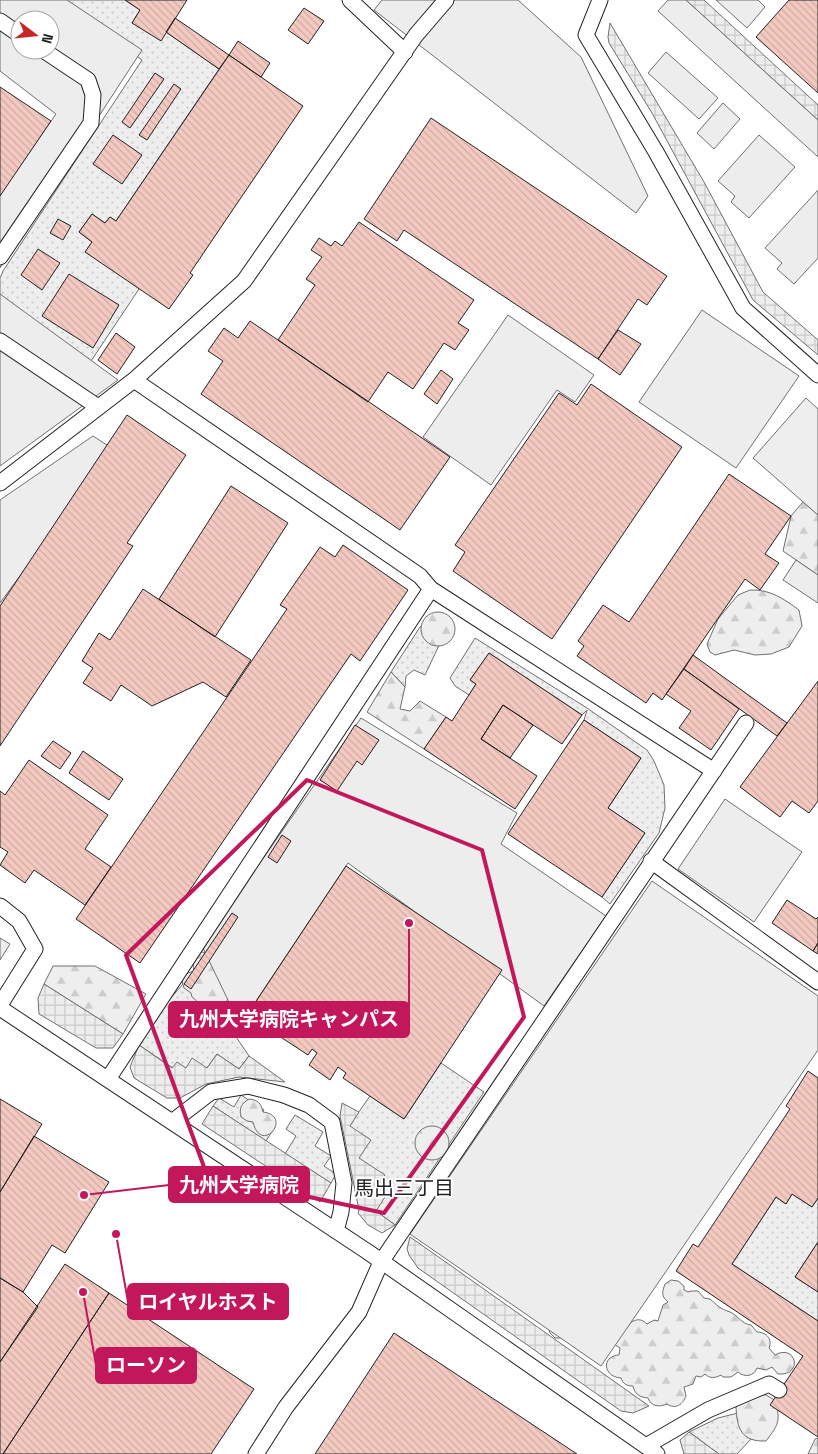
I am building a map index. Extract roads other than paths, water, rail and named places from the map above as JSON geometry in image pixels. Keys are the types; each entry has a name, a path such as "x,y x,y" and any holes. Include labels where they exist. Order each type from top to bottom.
{"lane":[{"path":"350,0 405,52"},
{"path":"0,483 134,380 244,281 416,35 446,0"},
{"path":"600,0 586,35 656,152 743,308 818,375"},
{"path":"0,257 91,123 92,95 88,80 58,60"},
{"path":"0,341 98,407"},
{"path":"134,380 420,576 431,589 714,771"},
{"path":"108,1079 431,589"},
{"path":"256,1454 286,1406 359,1312 381,1262 746,723"},
{"path":"651,861 818,982"},
{"path":"0,906 19,921 36,949 0,1007 336,1231 651,1450 708,1410 769,1384 779,1390"},
{"path":"172,1122 211,1092 248,1086 284,1095 309,1106 332,1122 344,1183 342,1212 336,1231"}],"place":[{"name":"九州大学病院キャンパス","path":"409,923"},
{"name":"九州大学病院","path":"84,1195"},
{"name":"ロイヤルホスト","path":"116,1234"},
{"name":"ローソン","path":"83,1292"}],"district":[{"name":"馬出三丁目","path":"404,1188"}]}
